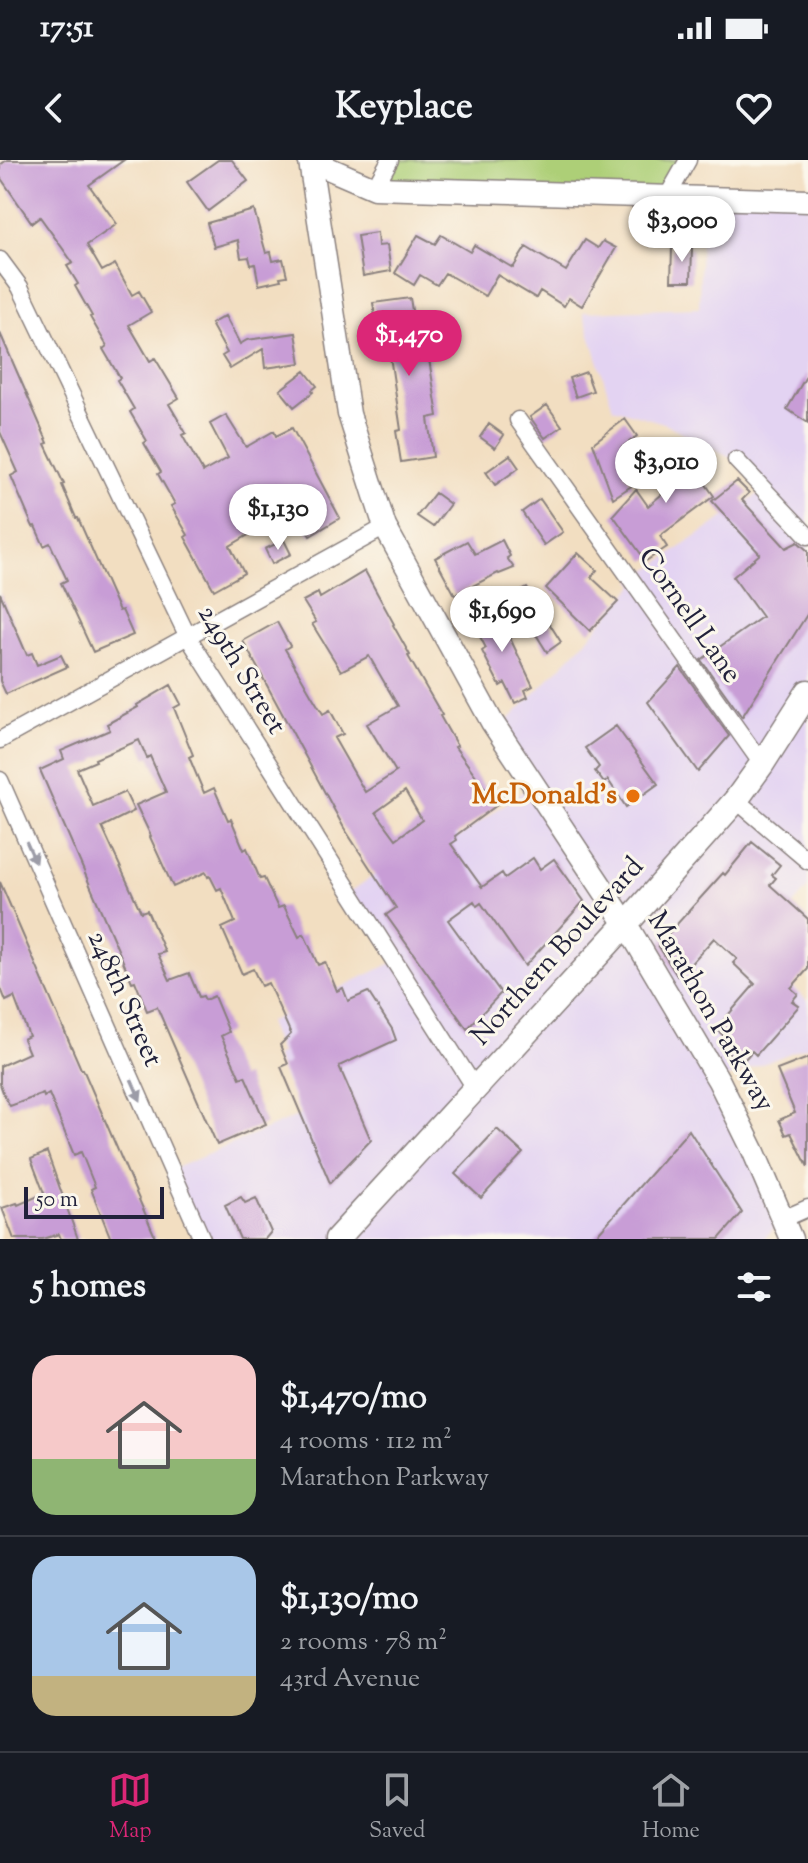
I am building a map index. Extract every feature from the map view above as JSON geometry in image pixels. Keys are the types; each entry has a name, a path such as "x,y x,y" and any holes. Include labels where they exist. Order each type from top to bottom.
{"main road":[{"name":"Northern Boulevard","path":"337,1239 736,800 808,692"}],"street":[{"path":"374,188 390,160"},
{"path":"667,197 688,160"},
{"path":"309,161 374,188 808,201"},
{"name":"Marathon Parkway","path":"309,161 349,414 385,527 492,722 626,924 725,1091 787,1229"},
{"name":"249th Street","path":"0,260 20,287 188,637 475,1088"},
{"name":"Cornell Lane","path":"518,420 762,764"},
{"path":"736,460 808,536"},
{"path":"0,740 385,527"},
{"name":"248th Street","path":"0,780 202,1239"},
{"path":"736,800 808,861"},
{"path":"787,1229 808,1208"}],"shaded area":[{"path":"702,198 808,201 808,888 756,947 761,959 808,1001 808,1046 719,1081 783,1219 764,1239 202,1239 171,1170 300,1115 275,1056 280,1054 268,1022 394,962 350,892 435,833 451,828 459,837 533,784 498,731 580,647 635,585 632,581 764,490 732,458 664,423 613,408 583,312 699,308"}],"green space":[{"path":"390,160 688,160 667,197 374,188"}],"building":[{"path":"7,160 124,160 89,185 117,224 87,245 102,271 115,264 132,295 139,291 151,312 129,325 150,361 155,358 179,398 169,404 203,472 228,458 210,424 226,415 246,447 274,431 276,436 292,428 340,518 310,536 283,488 249,507 262,527 230,546 244,573 214,590 185,537 188,535 171,506 175,504 158,474 161,472 130,412 134,409 103,349 107,346 75,286 78,284 67,266 73,263 40,217 32,223 0,177 0,165"},
{"path":"218,160 232,160 248,181 208,211 187,182"},
{"path":"254,210 266,253 271,252 273,261 283,259 287,276 259,285 255,264 251,265 249,257 241,258 238,240 214,247 207,223"},
{"path":"377,233 378,246 387,245 391,271 363,276 357,236"},
{"path":"418,235 435,244 441,235 470,252 474,245 513,268 526,247 566,271 585,240 598,248 603,241 616,248 582,306 569,298 564,306 540,291 536,298 497,275 485,296 445,273 437,285 420,275 414,285 395,273"},
{"path":"672,248 692,248 691,281 671,281"},
{"path":"410,298 417,342 426,340 438,416 428,418 433,457 401,462 396,431 401,430 387,336 378,338 373,303"},
{"path":"225,316 240,344 247,340 296,333 301,363 265,368 263,349 230,369 222,356 227,353 211,324"},
{"path":"0,333 48,443 45,444 76,518 133,635 93,652 61,583 67,580 50,543 44,546 11,476 18,472 0,432"},
{"path":"305,371 317,386 294,407 280,390"},
{"path":"586,372 593,391 576,397 569,378"},
{"path":"808,373 808,423 787,409"},
{"path":"547,405 562,426 545,438 530,417"},
{"path":"625,419 637,436 621,448 633,467 624,472 633,485 613,498 593,443"},
{"path":"489,424 504,435 495,448 480,437"},
{"path":"698,448 701,451 705,449 714,460 698,473 714,496 660,536 667,547 646,561 613,515 636,489 648,506 679,480 661,459 681,462"},
{"path":"510,455 519,468 495,485 486,472"},
{"path":"737,481 749,493 742,500 786,548 798,542 808,551 808,613 742,717 701,660 762,617 733,577 760,554 712,501"},
{"path":"435,493 450,504 433,527 417,516"},
{"path":"540,499 563,532 544,545 522,512"},
{"path":"284,540 291,554 272,564 265,549"},
{"path":"502,540 510,556 507,558 514,568 455,595 435,558 467,541 475,554"},
{"path":"578,553 597,570 591,577 618,602 590,631 546,588"},
{"path":"365,571 442,715 455,747 497,805 455,836 457,840 451,844 482,887 502,873 505,878 533,858 540,869 554,859 584,901 525,966 481,903 477,906 474,901 448,920 501,993 467,1029 386,915 396,908 344,828 243,641 277,622 290,646 285,649 312,696 323,714 330,710 343,734 334,738 365,792 396,772 367,724 398,706 369,656 341,671 312,624 316,622 303,601 318,593 320,598","holes":["405,791 422,820 396,839 376,812"]},
{"path":"527,588 561,642 547,652 512,596"},
{"path":"0,593 27,655 32,653 37,665 61,655 67,667 6,694 0,681"},
{"path":"494,605 533,686 525,690 528,697 515,703 505,683 500,686 482,651 486,648 470,618"},
{"path":"680,667 729,736 698,772 648,702"},
{"path":"171,685 181,704 174,708 204,793 214,788 260,879 264,878 278,908 284,906 299,937 304,934 318,965 325,962 337,991 343,988 348,1001 368,992 396,1040 339,1066 371,1140 330,1183 281,1067 288,1064 280,1045 291,1034 268,983 261,986 253,969 242,974 222,928 235,922 221,888 217,890 206,872 173,887 136,805 166,792 139,740 77,769 93,806 125,792 134,811 102,827 141,912 147,910 165,952 158,954 170,980 189,973 199,997 203,996 205,1000 214,996 229,1032 221,1036 240,1078 245,1076 266,1124 217,1145 157,1007 147,1011 135,981 132,982 40,770 64,759 61,751 110,730 107,724"},
{"path":"616,726 658,784 626,807 608,780 604,783 595,771 599,767 585,748"},
{"path":"752,842 780,865 772,875 776,878 770,885 808,919 808,969 791,988 798,994 792,1001 799,1006 756,1055 752,1051 740,1060 731,1056 723,1043 727,1039 716,1029 755,984 733,963 737,959 714,938 677,976 658,945"},
{"path":"0,882 156,1239 111,1239 91,1189 95,1187 81,1152 74,1155 49,1094 10,1106 4,1095 0,1084 0,1066 29,1053 23,1039 29,1036 14,997 6,1001 0,986"},
{"path":"808,1058 808,1167 791,1133 786,1135 779,1120 795,1113 777,1070"},
{"path":"497,1129 523,1153 481,1198 455,1174"},
{"path":"689,1130 742,1213 719,1239 593,1239"},
{"path":"47,1152 78,1239 61,1239 59,1234 43,1239 14,1239 2,1208 18,1205 44,1193 31,1159"},
{"path":"241,1197 245,1203 256,1198 271,1232 265,1239 240,1239 225,1205"}],"place":[{"name":"McDonald's","path":"633,796"}]}
